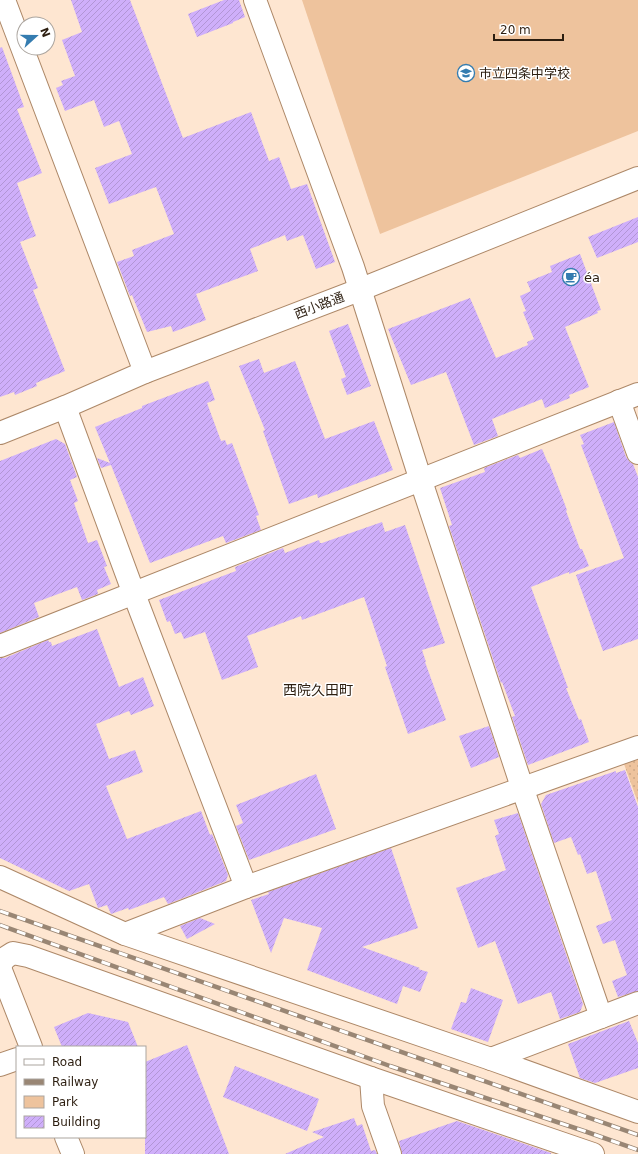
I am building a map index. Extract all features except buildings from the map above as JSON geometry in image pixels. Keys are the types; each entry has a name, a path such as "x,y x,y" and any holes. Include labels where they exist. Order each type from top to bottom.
{"street":[{"path":"4,0 145,372"},
{"path":"255,0 353,267 359,290 523,790 601,1017"},
{"name":"西小路通","path":"0,433 65,407 145,372 359,290 638,178"},
{"path":"0,646 628,397 638,453"},
{"path":"65,407 134,594 246,887"},
{"path":"125,934 246,887 638,748"},
{"path":"0,876 125,934 492,1059 638,1112"},
{"path":"0,965 5,958 13,953 28,956 371,1078 593,1154"},
{"path":"0,968 31,1046"},
{"path":"492,1059 638,1003"},
{"path":"0,1065 16,1059"},
{"path":"371,1078 373,1106 390,1154"},
{"path":"66,1138 73,1154"}],"green space":[{"name":"市立四条中学校","path":"302,0 638,0 638,131 380,234"},
{"path":"638,758 638,803 624,764"}],"railway":[{"path":"0,911 638,1135"},
{"path":"0,925 390,1066 638,1150"}],"place":[{"name":"市立四条中学校","path":"466,73"},
{"name":"éa","path":"571,277"}],"district":[{"name":"西院久田町","path":"318,690"}]}
